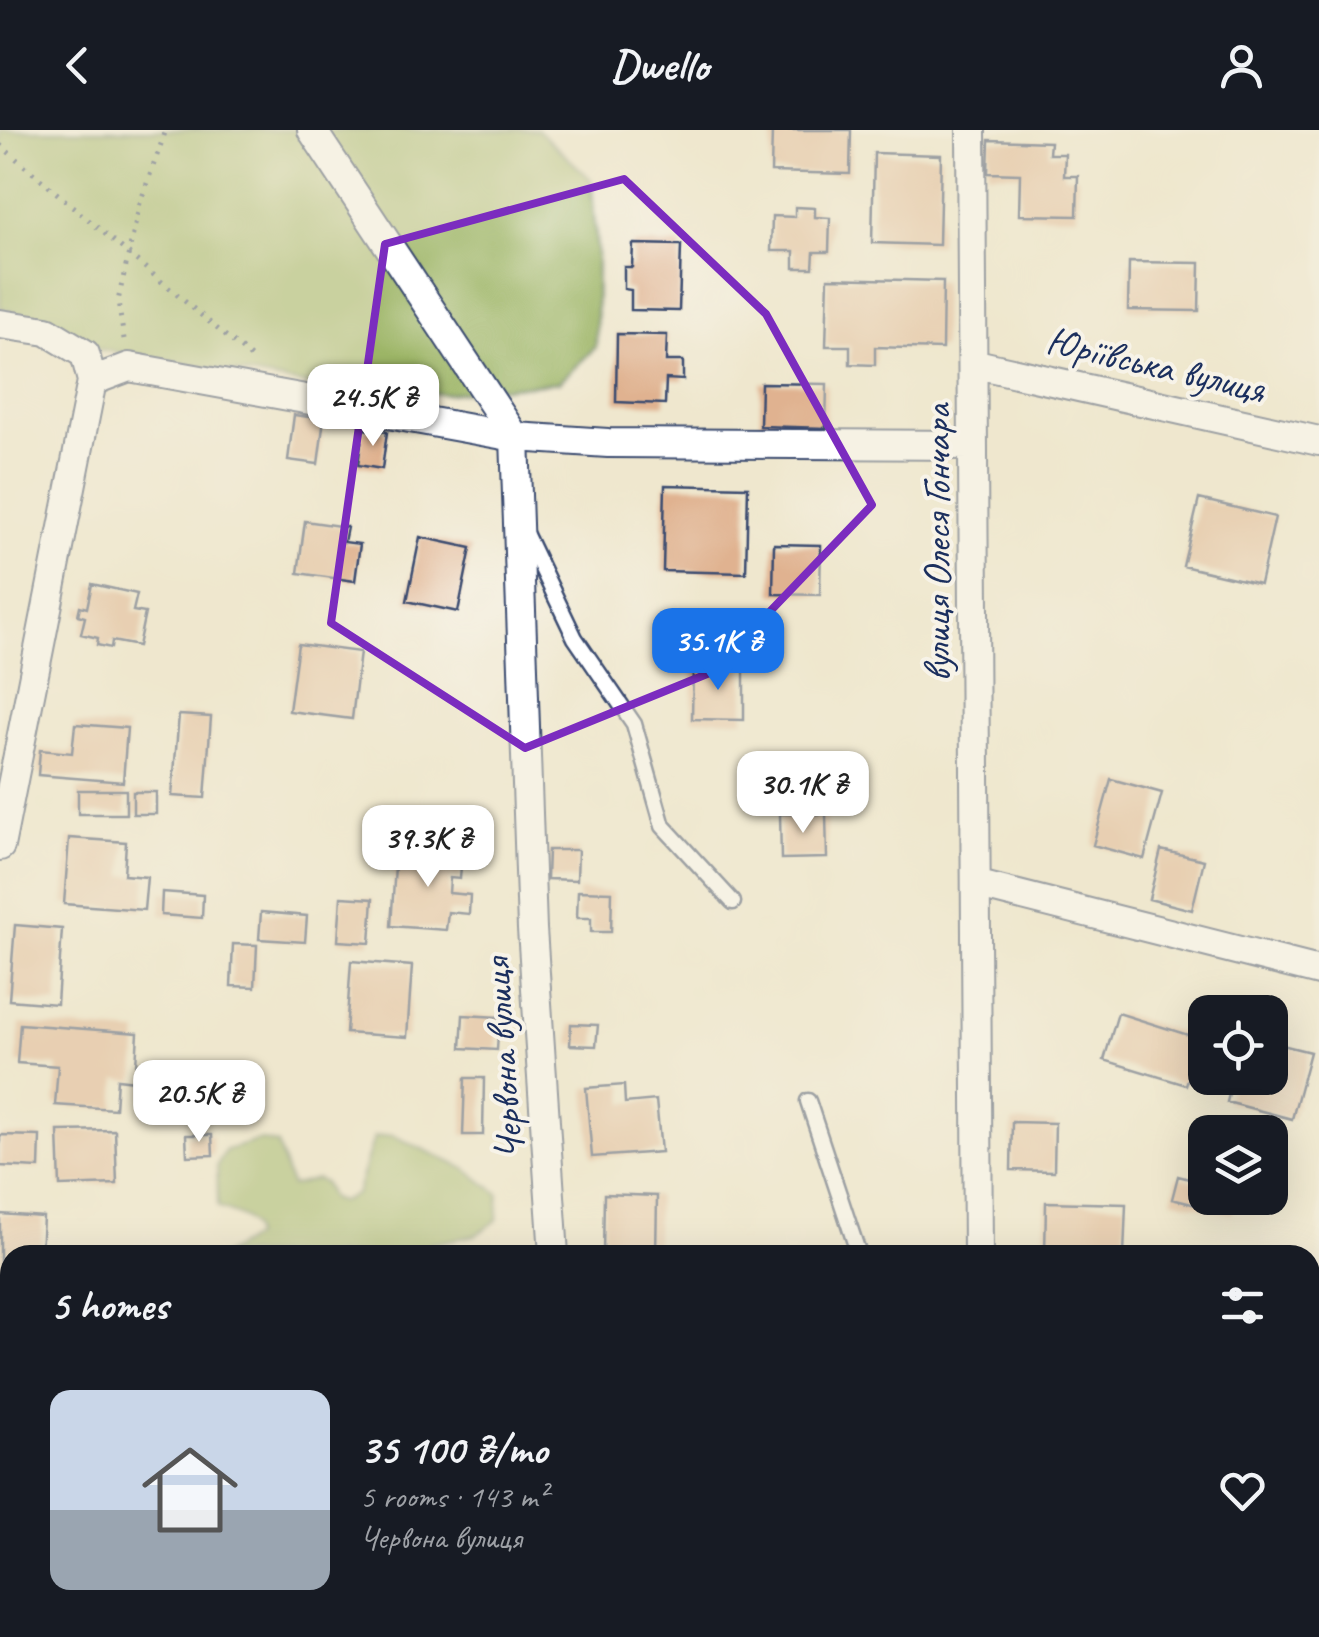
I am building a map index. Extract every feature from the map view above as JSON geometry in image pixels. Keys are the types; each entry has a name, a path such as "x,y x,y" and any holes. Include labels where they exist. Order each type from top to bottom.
{"street":[{"path":"312,130 516,437"},
{"name":"вулиця Олеся Гончара","path":"971,130 976,364 972,445 979,885 978,1245"},
{"path":"0,324 47,331 85,354 92,381 0,846"},
{"name":"Юріївська вулиця","path":"976,364 1319,442"},
{"path":"92,381 129,367 516,437 608,443 972,445"},
{"name":"Червона вулиця","path":"516,437 532,929 553,1245"},
{"path":"979,885 1319,971"}],"lane":[{"path":"518,519 575,638 634,724 663,826 734,902"},
{"path":"808,1100 856,1245"}],"path":[{"path":"129,367 118,300 140,203 166,130"},
{"path":"0,144 296,396"}],"highlighted area":[{"path":"624,179 766,314 872,505 712,672 525,748 331,623 385,244"}],"green space":[{"path":"0,130 538,130 591,179 597,251 596,347 559,382 445,394 319,387 79,346 53,324 0,308"},
{"path":"392,1135 466,1169 499,1194 497,1220 476,1235 429,1245 240,1245 253,1237 253,1230 247,1221 218,1207 217,1165 226,1150 260,1140 277,1144 291,1186 316,1179 324,1183 331,1199 340,1202 356,1194 374,1137"}],"building":[{"path":"772,130 851,130 850,174 771,172"},
{"path":"989,140 1050,142 1049,154 1065,154 1064,176 1078,176 1077,216 1019,215 1020,174 988,173"},
{"path":"874,153 941,155 939,245 872,243"},
{"path":"795,207 815,208 815,217 830,218 829,252 814,252 813,268 794,268 794,251 771,251 772,216 795,217"},
{"path":"633,244 681,245 679,311 631,310 631,290 624,289 624,267 632,267"},
{"path":"1129,262 1200,263 1199,311 1128,310"},
{"path":"828,278 943,281 942,349 875,347 875,365 850,364 850,346 826,346"},
{"path":"617,334 667,335 666,361 683,361 683,380 666,379 665,404 616,402"},
{"path":"761,383 827,384 826,428 760,426"},
{"path":"294,415 324,419 318,464 288,460"},
{"path":"363,429 387,432 382,469 358,465"},
{"path":"665,485 748,487 746,573 663,571"},
{"path":"1199,499 1275,517 1260,584 1183,566"},
{"path":"305,521 347,527 344,542 360,544 355,581 298,573"},
{"path":"420,537 471,548 458,612 407,601"},
{"path":"774,544 821,545 820,595 773,594"},
{"path":"92,584 137,594 133,611 145,613 138,646 112,641 111,648 97,645 98,638 81,634 85,617 78,615 80,606 87,608"},
{"path":"298,644 360,652 352,719 289,711"},
{"path":"693,667 744,667 744,720 692,719"},
{"path":"179,715 211,717 205,798 172,796"},
{"path":"75,724 127,728 123,782 38,775 40,750 72,753"},
{"path":"1111,779 1162,793 1144,859 1093,845"},
{"path":"78,790 126,790 126,814 78,814"},
{"path":"133,792 156,792 156,814 133,814"},
{"path":"780,814 826,814 827,858 781,859"},
{"path":"69,838 126,842 124,875 147,877 144,910 64,904"},
{"path":"412,848 462,852 460,879 450,878 449,893 470,895 469,914 448,912 446,930 391,926 395,866 410,867"},
{"path":"548,850 578,850 577,880 547,879"},
{"path":"1161,850 1204,860 1192,910 1149,899"},
{"path":"578,891 612,892 611,932 591,932 591,918 577,918"},
{"path":"162,892 203,895 202,918 161,915"},
{"path":"341,897 373,899 370,943 338,941"},
{"path":"261,912 307,916 305,942 259,939"},
{"path":"15,925 62,929 57,1004 9,1000"},
{"path":"233,944 257,945 255,987 231,986"},
{"path":"351,961 412,966 407,1037 346,1033"},
{"path":"1118,1013 1188,1035 1186,1085 1104,1060"},
{"path":"463,1015 499,1017 497,1050 461,1048"},
{"path":"20,1024 138,1033 135,1081 117,1079 115,1109 55,1105 58,1066 17,1063"},
{"path":"571,1024 598,1025 596,1046 570,1045"},
{"path":"1288,1046 1310,1052 1292,1119 1227,1102 1229,1095 1288,1095"},
{"path":"465,1078 484,1078 483,1135 463,1135"},
{"path":"624,1085 625,1103 656,1100 661,1152 592,1157 586,1088"},
{"path":"1012,1122 1055,1123 1054,1171 1011,1170"},
{"path":"115,1130 117,1184 60,1186 58,1131"},
{"path":"0,1135 40,1136 39,1168 0,1166"},
{"path":"186,1135 212,1135 213,1155 187,1156"},
{"path":"1178,1176 1188,1179 1188,1203 1172,1199"},
{"path":"604,1194 657,1196 656,1245 603,1245"},
{"path":"1046,1202 1126,1204 1124,1245 1045,1245"},
{"path":"0,1214 43,1217 42,1245 0,1245"}]}
